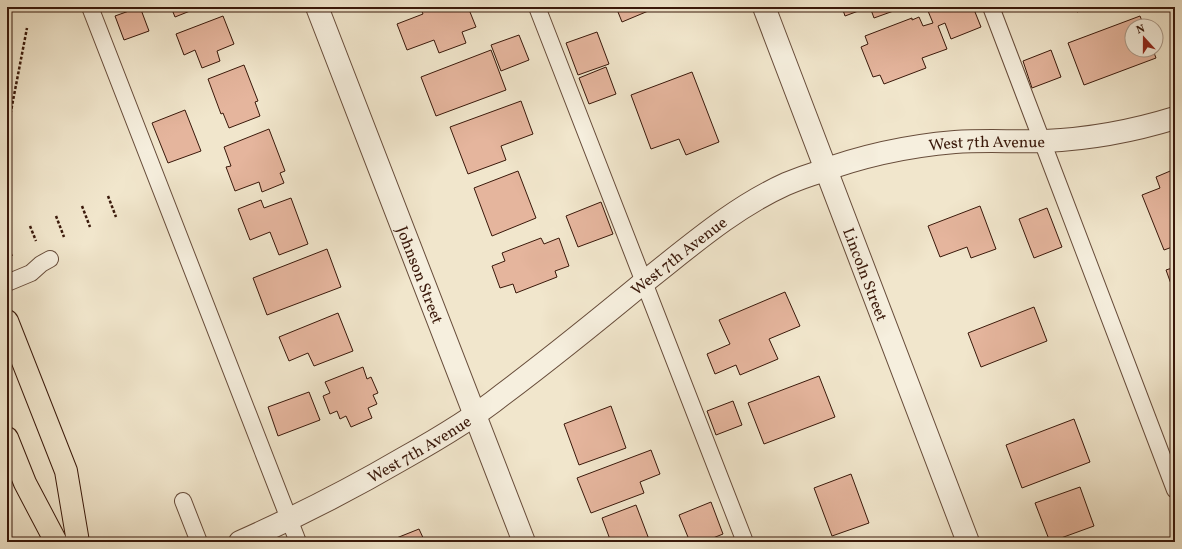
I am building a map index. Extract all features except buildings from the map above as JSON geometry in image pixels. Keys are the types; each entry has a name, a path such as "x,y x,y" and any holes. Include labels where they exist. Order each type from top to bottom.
{"main road":[{"path":"7,321 66,471 78,542"},
{"path":"7,438 25,483 56,542"}],"street":[{"name":"Johnson Street","path":"317,7 524,542"},
{"name":"Lincoln Street","path":"764,7 968,542"},
{"name":"West 7th Avenue","path":"240,542 290,519 374,475 443,436 507,392 690,245 741,208 787,184 858,158 907,147 956,142 1002,140 1043,141 1075,138 1118,133 1175,118"}],"lane":[{"path":"90,7 298,542"},
{"path":"537,7 745,542"},
{"path":"991,7 1175,490"},
{"path":"7,283 30,273 50,259"},
{"path":"183,501 199,542"}],"path":[{"path":"7,124 11,111 27,28"},
{"path":"108,196 116,217"},
{"path":"82,206 90,227"},
{"path":"56,216 64,237"},
{"path":"30,226 38,247"},
{"path":"7,244 12,257"}]}
